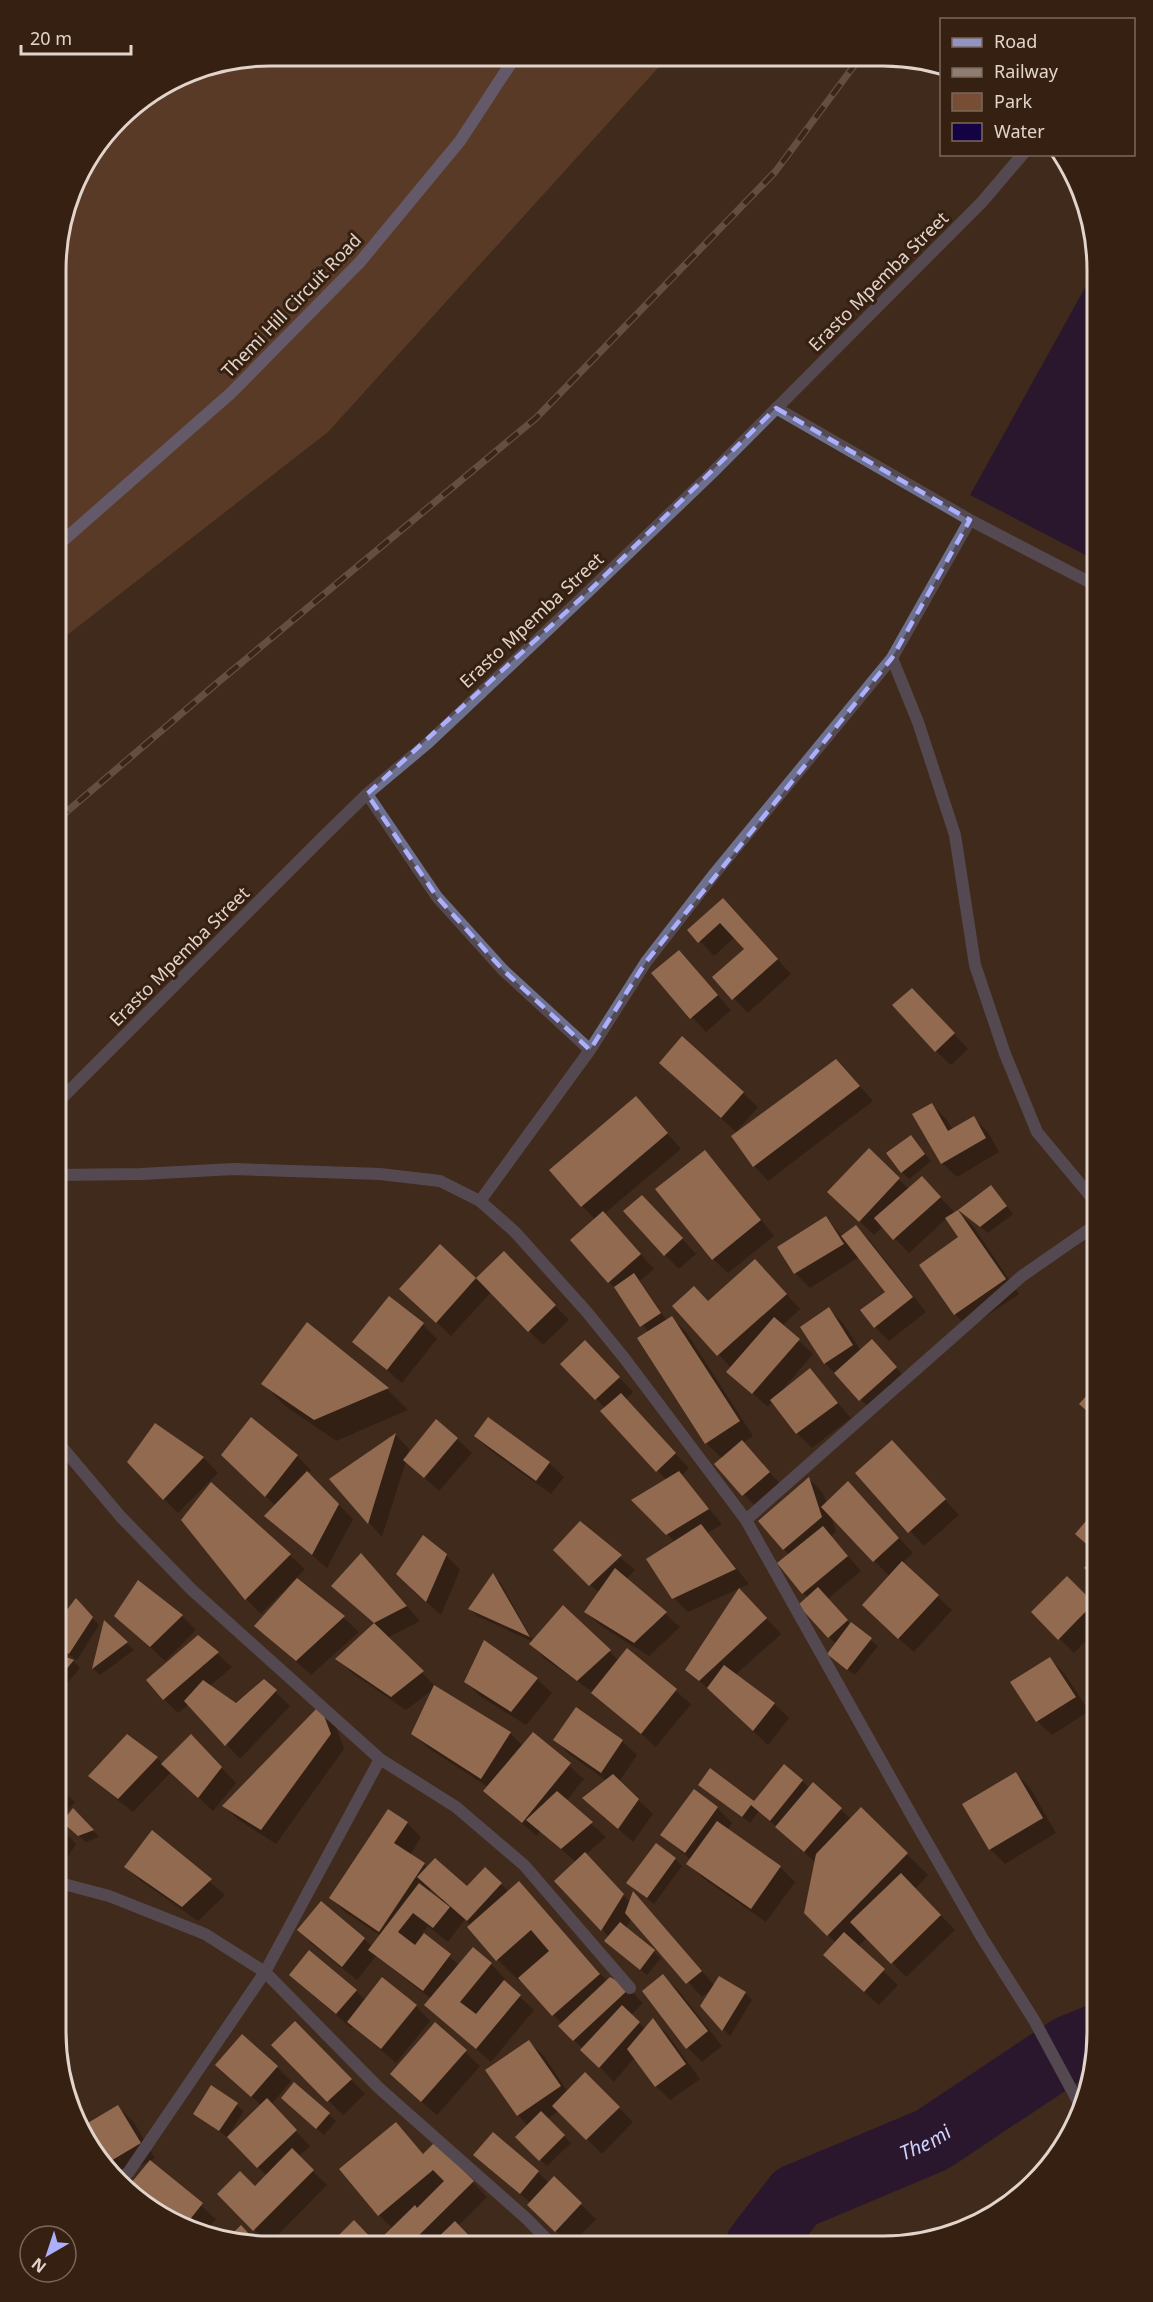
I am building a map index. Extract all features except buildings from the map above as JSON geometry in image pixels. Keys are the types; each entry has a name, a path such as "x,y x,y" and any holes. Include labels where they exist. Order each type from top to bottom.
{"street":[{"name":"Themi Hill Circuit Road","path":"66,538 231,393 360,262 460,141 509,66"},
{"name":"Erasto Mpemba Street","path":"66,1094 367,794 429,742 776,408 982,202 1021,156"},
{"path":"776,408 970,520 1087,581"},
{"path":"480,1201 590,1050 646,962 715,873 892,658 970,520"},
{"path":"892,658 918,722 955,835 975,965 1005,1054 1037,1132 1087,1192"},
{"path":"367,794 437,897 503,970 590,1050"},
{"path":"66,1175 234,1169 380,1174 440,1181 480,1201 515,1232 586,1311 625,1359 746,1520 981,1936 1034,2020 1076,2097"},
{"path":"746,1520 1022,1276 1087,1231"},
{"path":"66,1452 121,1517 192,1590 380,1758 456,1807 524,1865 630,1988"},
{"path":"125,2175 265,1972 380,1758"},
{"path":"66,1885 109,1896 205,1934 265,1972 379,2088 543,2236"}],"highlighted area":[{"path":"776,408 970,520 892,658 646,962 590,1050 503,970 437,897 367,794 589,591"}],"green space":[{"path":"270,66 660,66 328,432 66,636 66,257 73,217 87,180 100,157 117,136 136,117 168,93 217,73 244,68"}],"water":[{"path":"1087,284 1087,556 970,495"}],"waterway":[{"name":"Themi","path":"766,2236 796,2197 932,2140 1070,2048 1087,2041"}],"railway":[{"path":"66,812 216,684 536,418 775,172 854,66"}]}
